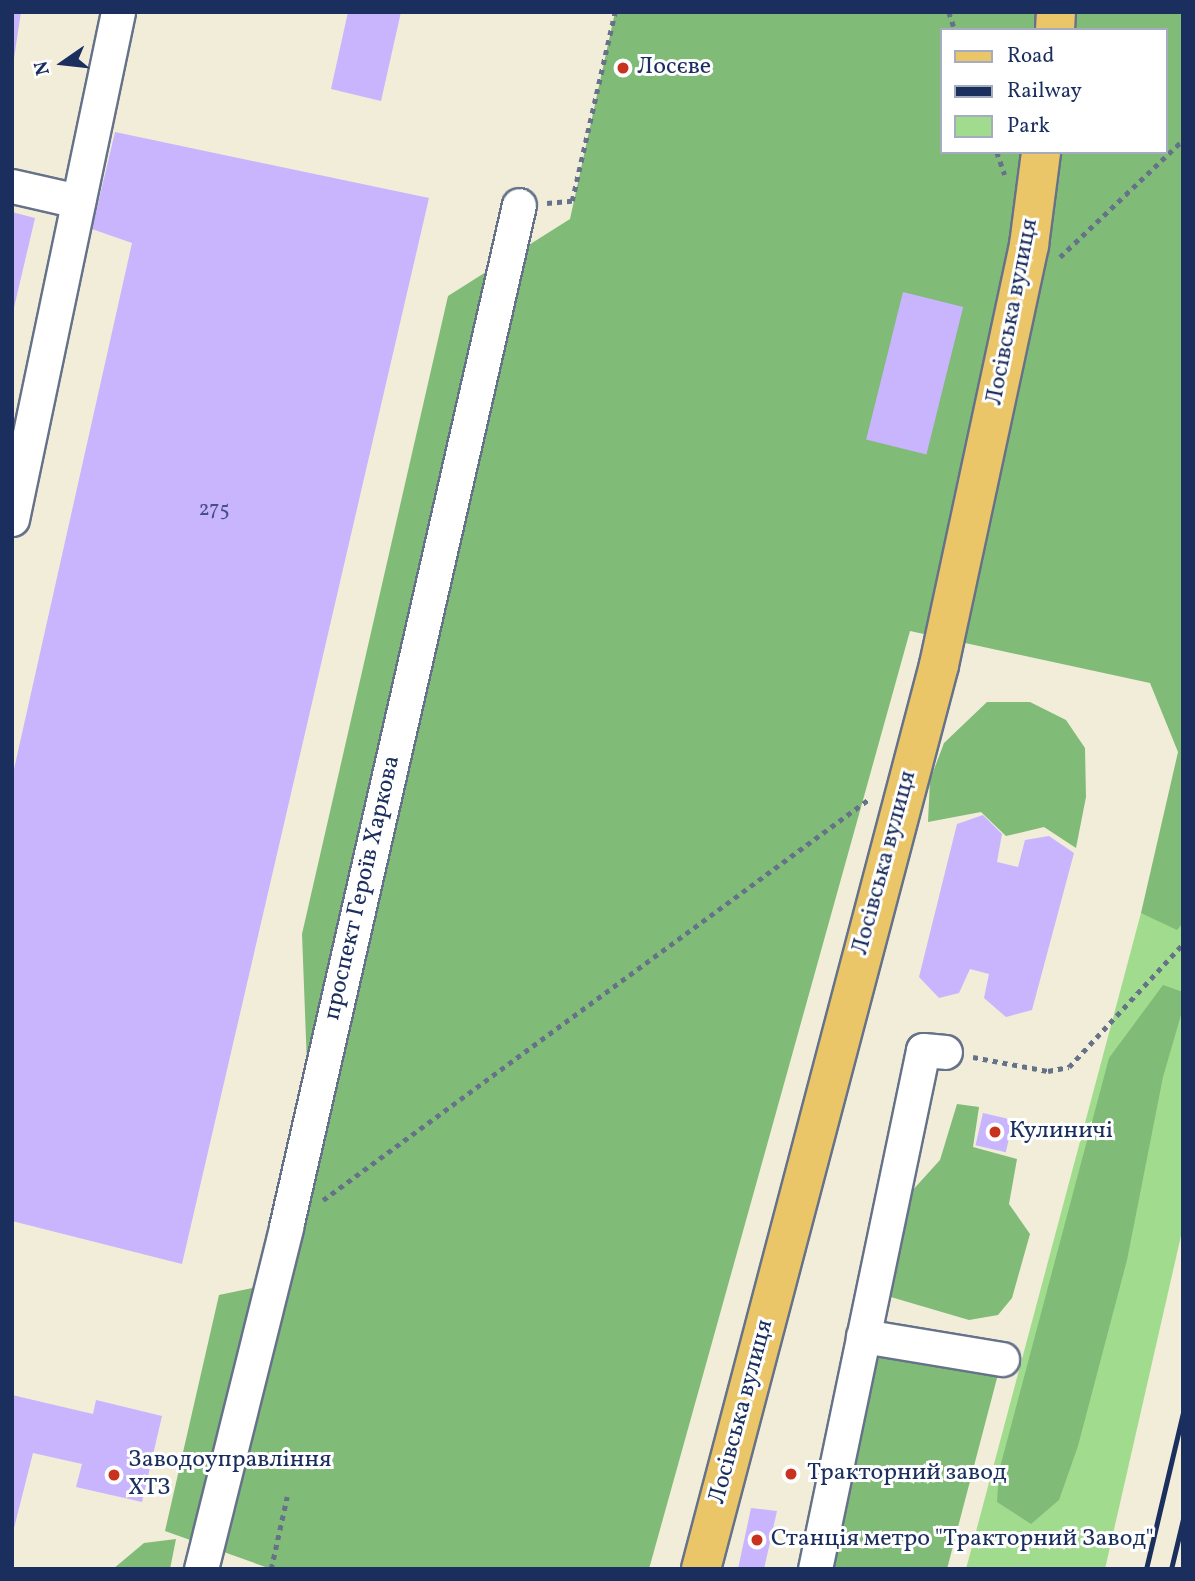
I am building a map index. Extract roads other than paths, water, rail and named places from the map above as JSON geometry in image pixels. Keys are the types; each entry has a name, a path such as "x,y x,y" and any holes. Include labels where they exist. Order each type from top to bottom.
{"main road":[{"name":"Лосівська вулиця","path":"701,1569 909,769 939,665 1017,304 1041,154"}],"street":[{"path":"12,519 118,12"},
{"path":"12,186 78,201"},
{"name":"проспект Героїв Харкова","path":"201,1569 286,1227 519,205"},
{"path":"815,1569 923,1050 945,1052"},
{"path":"863,1336 1002,1359"}],"railway":[{"path":"1146,1569 1183,1413"},
{"path":"1171,1569 1183,1519"}],"place":[{"name":"Лосєве","path":"623,68"},
{"name":"Кулиничі","path":"995,1132"},
{"name":"Тракторний завод","path":"791,1474"},
{"name":"Заводоуправління ХТЗ","path":"114,1475"},
{"name":"Станція метро \"Тракторний Завод\"","path":"757,1540"}]}
